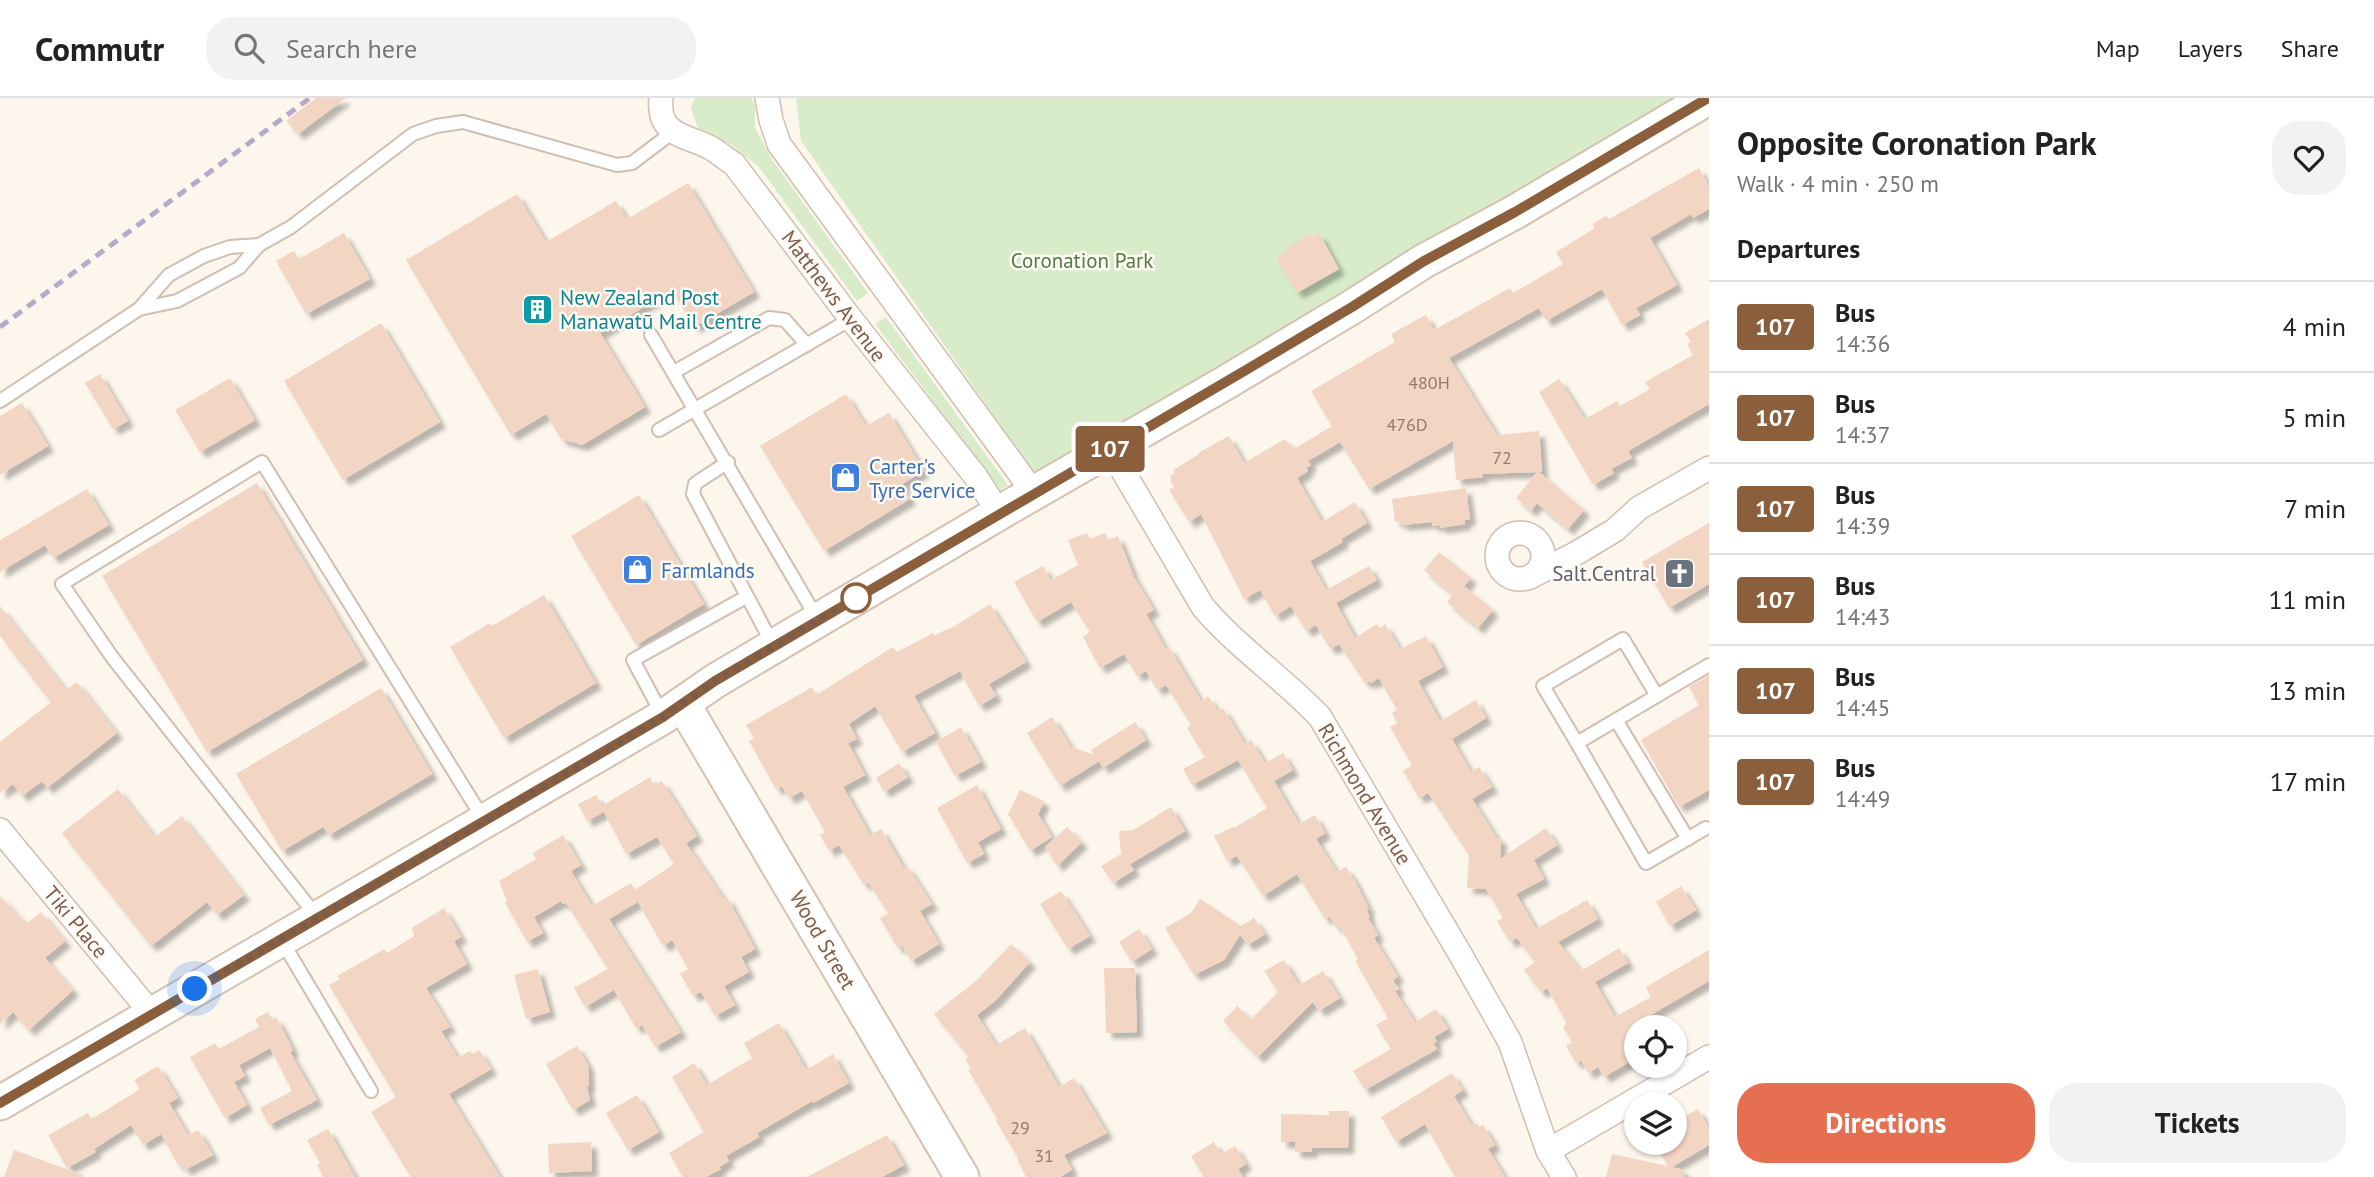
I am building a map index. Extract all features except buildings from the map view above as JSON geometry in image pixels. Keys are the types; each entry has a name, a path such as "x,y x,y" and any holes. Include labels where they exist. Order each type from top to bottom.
{"main road":[{"path":"0,1103 673,710 715,681 1352,307 1385,276 1515,212 1708,98"},
{"name":"Wood Street","path":"673,710 962,1177"}],"street":[{"path":"661,98 660,107 664,122 673,132"},
{"path":"766,98 779,144 1034,493"},
{"name":"Matthews Avenue","path":"673,132 710,148 734,164 851,319 976,477 999,513"},
{"name":"Richmond Avenue","path":"1110,449 1203,607 1219,626 1292,688 1320,717 1510,1042 1548,1151 1564,1177"},
{"path":"1530,577 1540,566 1542,551 1535,539 1521,533 1507,537 1498,550 1497,557 1502,571 1515,579 1530,577 1615,530 1639,509 1709,468"},
{"path":"1542,551 1561,557 1575,554"},
{"name":"Tiki Place","path":"0,830 152,1014"},
{"path":"1548,1151 1709,1057"}],"lane":[{"path":"139,309 177,302 239,268 259,245 291,228 413,134 436,126 463,122 617,165 632,163 673,132"},
{"path":"0,401 139,309 169,275 204,256 230,247 259,245"},
{"path":"674,372 769,318 785,320 807,345"},
{"path":"660,430 851,319"},
{"path":"652,335 818,620"},
{"path":"317,917 112,657 62,584 262,462 485,820"},
{"path":"728,462 699,481 693,490 694,498 774,646"},
{"path":"673,710 633,660 746,597"},
{"path":"1657,696 1623,639 1543,686 1646,863 1706,828"},
{"path":"1577,743 1709,665"},
{"path":"1616,720 1688,839"},
{"path":"281,939 371,1091"}],"green space":[{"path":"695,98 751,98 755,105 755,128 773,161 868,293 857,301 759,167 730,144 699,132 691,108"},
{"name":"Coronation Park","path":"796,98 1676,98 1036,476 801,141"},
{"path":"886,317 1008,485 1000,490 875,324"}],"railway":[{"path":"0,327 310,98"}],"bus line":[{"name":"107","path":"0,1103 663,717 715,681 774,646 1246,370 1424,261 1515,212 1708,98"}],"place":[{"name":"New Zealand Post Manawatū Mail Centre","path":"537,309"},
{"name":"Carter's Tyre Service","path":"846,478"},
{"name":"Farmlands","path":"638,570"},
{"name":"Salt.Central","path":"1679,573"}],"route":[{"path":"195,989 663,717 715,681 863,593 856,598"}]}
